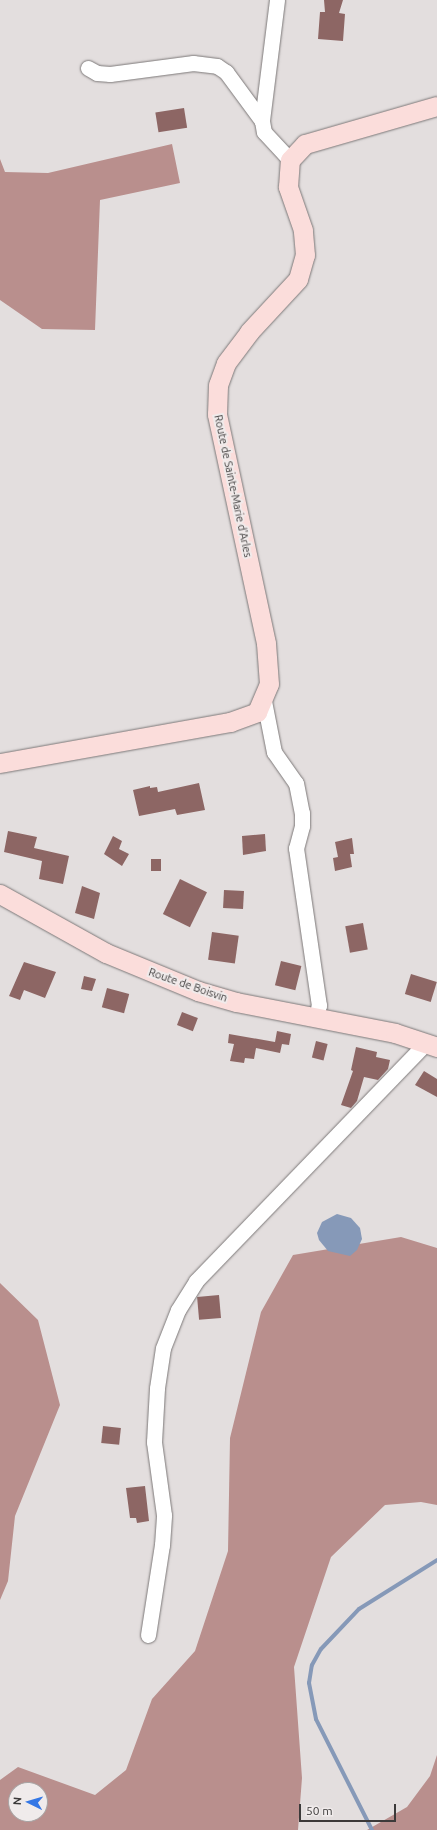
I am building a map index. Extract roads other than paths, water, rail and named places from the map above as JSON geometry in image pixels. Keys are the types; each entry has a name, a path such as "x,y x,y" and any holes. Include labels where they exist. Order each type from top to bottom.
{"main road":[{"path":"290,160 305,144 437,106"},
{"name":"Route de Sainte-Marie d'Arles","path":"264,701 269,684 266,643 217,414 218,385 226,363 249,332 298,279 305,255 303,230 288,187 290,160"},
{"path":"0,763 230,722 257,712 264,701"},
{"name":"Route de Boisvin","path":"0,894 106,953 178,983 236,1002 316,1016 395,1033 432,1045"}],"street":[{"path":"277,0 262,121 264,132 290,160"},
{"path":"88,68 97,73 110,74 193,63 217,66 226,72 262,121"},
{"path":"264,701 274,752 296,783 302,813 302,826 296,848 319,1005 316,1016"},
{"path":"148,1635 162,1545 164,1515 154,1442 157,1388 163,1348 178,1310 196,1280 432,1045"}],"water":[{"path":"337,1214 351,1218 360,1228 362,1239 357,1250 350,1256 328,1251 319,1240 317,1233 322,1222"}],"waterway":[{"path":"372,1830 316,1719 309,1683 312,1665 321,1649 359,1609 437,1560"}]}
